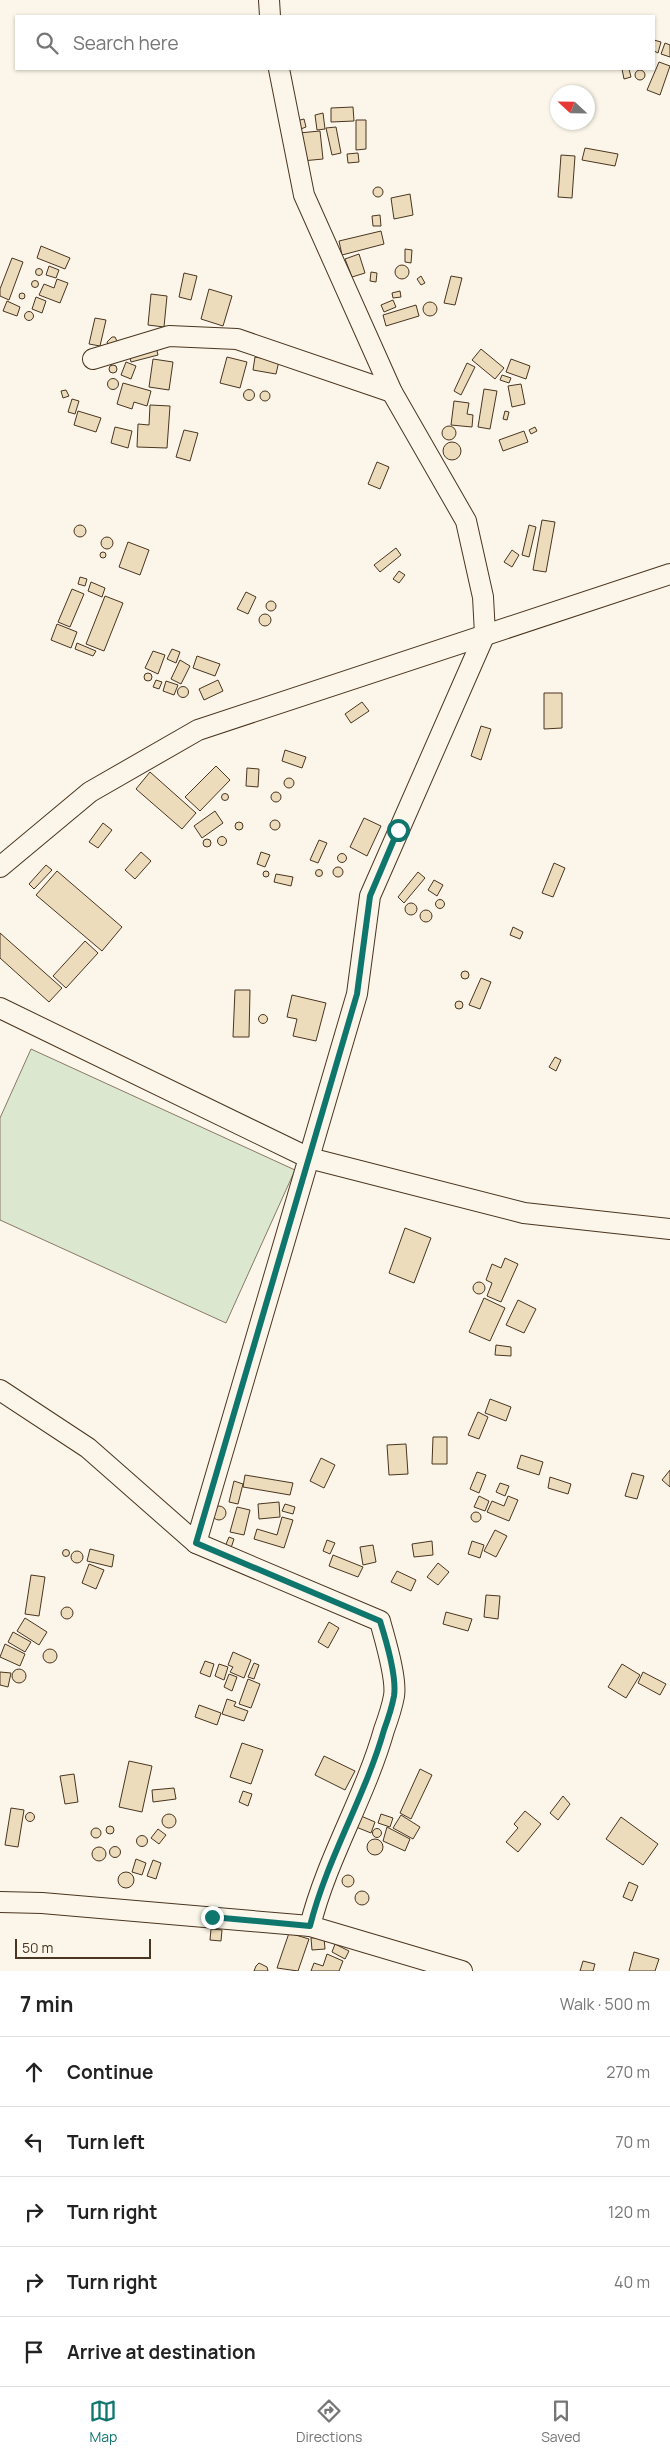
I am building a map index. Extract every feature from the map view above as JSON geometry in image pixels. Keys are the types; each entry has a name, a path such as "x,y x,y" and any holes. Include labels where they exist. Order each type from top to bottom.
{"street":[{"path":"269,0 270,15"},
{"path":"196,1543 357,994 370,896 485,634 483,597 466,521 392,392 304,195 279,70"},
{"path":"93,359 169,336 237,338 392,392"},
{"path":"0,867 90,792 198,730 670,574"},
{"path":"0,1008 309,1158 524,1213 670,1229"},
{"path":"0,1390 88,1448 196,1543 380,1621 389,1655 394,1695 374,1764 317,1897 310,1926"},
{"path":"0,1902 42,1903 310,1926 462,1971"}],"green space":[{"path":"31,1049 295,1170 226,1323 0,1220 0,1118"}],"building":[{"path":"655,40 661,42 658,53 655,52"},
{"path":"665,43 670,45 670,57 661,54"},
{"path":"659,62 670,66 660,95 647,90"},
{"path":"622,70 629,70 631,77 624,79"},
{"path":"640,70 645,75 640,80 635,75"},
{"path":"353,107 354,121 331,122 331,108"},
{"path":"323,113 325,129 317,130 315,115"},
{"path":"304,119 306,127 298,130 296,121"},
{"path":"356,120 366,120 366,149 356,150"},
{"path":"336,127 341,153 332,155 326,128"},
{"path":"320,131 323,159 302,161 299,133"},
{"path":"585,148 618,154 615,166 582,160"},
{"path":"358,153 359,162 348,163 347,154"},
{"path":"561,155 575,156 572,198 558,197"},
{"path":"378,187 383,192 378,197 373,192"},
{"path":"410,194 413,215 394,219 391,198"},
{"path":"380,215 381,226 373,226 372,216"},
{"path":"381,231 384,244 342,255 339,241"},
{"path":"41,246 70,258 65,269 37,258"},
{"path":"405,249 412,250 411,263 405,262"},
{"path":"359,254 365,273 352,277 345,259"},
{"path":"12,258 23,262 9,300 0,296 0,289"},
{"path":"399,265 405,265 409,272 405,279 399,279 395,275 395,269"},
{"path":"49,266 59,270 56,278 46,275"},
{"path":"39,268 43,272 39,276 35,272"},
{"path":"371,272 377,273 376,282 370,281"},
{"path":"184,273 197,276 191,300 179,297"},
{"path":"421,276 425,283 421,285 417,279"},
{"path":"451,276 462,278 455,305 444,303"},
{"path":"57,279 68,283 60,303 39,295 44,284 54,288"},
{"path":"35,281 38,284 35,287 32,284"},
{"path":"209,289 232,296 223,326 201,319"},
{"path":"400,291 401,297 393,298 392,293"},
{"path":"22,293 25,296 22,299 19,296"},
{"path":"151,294 167,296 164,327 148,325"},
{"path":"36,297 46,301 42,313 32,309"},
{"path":"393,300 396,307 384,312 381,305"},
{"path":"7,301 20,307 17,316 3,311"},
{"path":"427,302 433,302 437,309 433,316 427,316 423,312 423,306"},
{"path":"416,305 419,316 386,326 383,315"},
{"path":"29,312 33,316 29,320 25,316"},
{"path":"95,318 106,320 100,346 89,344"},
{"path":"112,337 115,337 118,343 108,345 107,342"},
{"path":"156,347 158,355 131,362 129,354"},
{"path":"481,349 504,368 495,379 472,360"},
{"path":"227,357 247,362 240,388 220,383"},
{"path":"255,357 279,361 276,374 253,370"},
{"path":"153,359 173,362 169,390 149,387"},
{"path":"511,359 530,366 526,379 506,372"},
{"path":"126,362 136,366 131,379 121,375"},
{"path":"467,363 475,367 461,395 454,391"},
{"path":"113,365 117,369 113,373 109,369"},
{"path":"502,375 511,378 509,383 500,380"},
{"path":"113,378 119,384 113,390 107,384"},
{"path":"123,383 151,391 147,406 134,402 132,409 117,404"},
{"path":"521,384 525,404 512,407 508,386"},
{"path":"249,389 255,395 249,401 243,395"},
{"path":"484,389 497,391 490,429 478,427"},
{"path":"66,390 69,396 63,398 61,391"},
{"path":"263,391 267,391 270,396 269,400 263,401 260,398 260,394"},
{"path":"72,399 79,401 75,414 68,412"},
{"path":"454,401 469,403 467,414 473,415 472,427 451,425"},
{"path":"150,405 170,406 167,448 137,447 138,424 149,425"},
{"path":"78,411 101,418 96,432 74,425"},
{"path":"505,411 509,412 507,420 503,419"},
{"path":"449,426 454,428 456,433 454,438 449,440 444,438 442,433 444,428"},
{"path":"115,427 132,431 128,448 111,443"},
{"path":"535,427 537,431 531,434 529,430"},
{"path":"184,430 198,433 190,461 176,457"},
{"path":"524,431 528,442 503,451 499,440"},
{"path":"452,442 458,445 461,451 458,457 452,460 446,457 443,451 446,445"},
{"path":"377,462 389,467 380,489 368,484"},
{"path":"542,520 555,522 546,572 533,570"},
{"path":"78,525 82,525 86,531 82,537 78,537 74,533 74,529"},
{"path":"529,525 536,527 529,557 522,555"},
{"path":"105,537 109,537 113,543 109,549 105,549 101,545 101,541"},
{"path":"128,542 149,550 140,575 119,567"},
{"path":"396,548 401,555 380,572 374,565"},
{"path":"512,550 519,555 512,567 504,562"},
{"path":"103,552 106,555 103,558 100,555"},
{"path":"399,571 405,575 399,583 393,579"},
{"path":"80,577 87,579 85,586 78,584"},
{"path":"91,582 105,588 102,597 88,591"},
{"path":"72,589 84,594 70,627 58,622"},
{"path":"246,592 256,597 248,614 237,609"},
{"path":"105,596 123,603 104,651 86,644"},
{"path":"271,601 276,606 271,611 266,606"},
{"path":"263,614 267,614 271,620 267,626 263,626 259,622 259,618"},
{"path":"57,624 77,632 71,648 51,640"},
{"path":"77,643 96,651 93,656 75,649"},
{"path":"172,649 180,652 176,663 167,659"},
{"path":"153,651 165,655 158,674 145,668"},
{"path":"197,656 220,664 215,676 193,668"},
{"path":"180,660 190,666 181,684 171,679"},
{"path":"148,673 152,677 148,681 144,677"},
{"path":"156,680 162,682 159,689 153,687"},
{"path":"218,680 223,691 204,700 199,689"},
{"path":"166,681 178,685 174,695 163,691"},
{"path":"181,687 185,687 188,692 187,696 181,697 178,694 178,690"},
{"path":"544,693 562,693 562,728 544,729"},
{"path":"362,702 369,711 351,723 345,714"},
{"path":"481,726 491,729 481,760 471,756"},
{"path":"285,750 306,757 302,768 282,761"},
{"path":"216,766 230,780 200,811 185,797"},
{"path":"247,768 259,769 258,787 246,786"},
{"path":"150,772 196,813 182,829 136,789"},
{"path":"287,778 291,778 294,783 293,787 287,788 284,785 284,781"},
{"path":"276,792 281,797 276,802 271,797"},
{"path":"225,793 229,797 225,801 221,797"},
{"path":"215,811 223,823 202,838 194,826"},
{"path":"364,818 381,826 367,856 350,847"},
{"path":"273,820 277,820 280,825 279,829 273,830 270,827 270,823"},
{"path":"239,822 243,826 239,830 235,826"},
{"path":"103,823 112,830 98,848 89,842"},
{"path":"222,837 226,841 222,845 218,841"},
{"path":"207,839 211,843 207,847 203,843"},
{"path":"319,840 327,843 318,863 310,860"},
{"path":"141,852 151,861 135,879 125,870"},
{"path":"261,852 270,855 265,867 257,864"},
{"path":"342,854 346,858 342,862 338,858"},
{"path":"554,863 565,868 553,897 542,893"},
{"path":"46,865 52,870 34,889 29,884"},
{"path":"336,867 340,867 343,872 342,876 336,877 333,874 333,870"},
{"path":"319,869 323,873 319,877 315,873"},
{"path":"57,871 122,927 102,951 36,895"},
{"path":"266,871 269,874 266,877 263,874"},
{"path":"418,872 425,878 404,903 398,897"},
{"path":"276,874 293,877 291,886 274,882"},
{"path":"434,880 443,885 437,896 428,890"},
{"path":"440,900 444,904 440,908 436,904"},
{"path":"413,903 416,904 416,914 409,915 406,914 405,907 406,904"},
{"path":"424,910 428,910 432,916 428,922 424,922 420,918 420,914"},
{"path":"513,927 523,932 520,939 510,935"},
{"path":"0,933 62,988 49,1002 0,958"},
{"path":"85,941 98,953 66,988 53,976"},
{"path":"465,971 469,975 465,979 461,975"},
{"path":"481,978 491,982 480,1009 469,1005"},
{"path":"235,990 250,990 249,1037 233,1037"},
{"path":"292,995 326,1003 316,1041 293,1036 297,1019 287,1017"},
{"path":"459,1001 463,1005 459,1009 455,1005"},
{"path":"263,1015 267,1019 263,1023 259,1019"},
{"path":"555,1057 561,1060 556,1071 549,1067"},
{"path":"405,1228 431,1238 414,1283 389,1273"},
{"path":"505,1258 518,1264 501,1302 487,1296 492,1283 486,1280 492,1264 501,1268"},
{"path":"479,1282 485,1288 479,1294 473,1288"},
{"path":"484,1298 505,1308 490,1341 469,1332"},
{"path":"518,1300 536,1309 524,1333 506,1325"},
{"path":"496,1345 511,1347 511,1356 495,1355"},
{"path":"490,1399 511,1407 506,1421 485,1413"},
{"path":"478,1412 488,1417 479,1439 468,1435"},
{"path":"433,1437 447,1437 447,1464 432,1464"},
{"path":"406,1444 408,1474 389,1475 387,1445"},
{"path":"521,1455 543,1462 539,1475 517,1468"},
{"path":"321,1458 335,1465 324,1488 310,1481"},
{"path":"670,1470 670,1487 662,1480"},
{"path":"477,1472 486,1475 479,1493 470,1489"},
{"path":"632,1473 644,1476 637,1499 625,1496"},
{"path":"245,1475 293,1483 290,1495 243,1487"},
{"path":"550,1477 571,1484 568,1494 548,1488"},
{"path":"234,1481 243,1484 238,1504 229,1502"},
{"path":"500,1483 509,1486 505,1496 496,1492"},
{"path":"479,1496 489,1501 485,1511 474,1507"},
{"path":"508,1496 518,1500 509,1521 487,1512 492,1501 504,1506"},
{"path":"279,1502 280,1517 259,1519 258,1504"},
{"path":"285,1504 295,1507 293,1514 282,1511"},
{"path":"219,1506 224,1508 226,1513 224,1518 219,1520 214,1518 212,1513 214,1508"},
{"path":"237,1507 250,1510 244,1535 230,1532"},
{"path":"474,1512 478,1512 481,1517 480,1521 474,1522 471,1519 471,1515"},
{"path":"282,1517 293,1520 284,1548 254,1539 257,1529 277,1535"},
{"path":"495,1530 507,1536 496,1557 484,1551"},
{"path":"229,1537 234,1539 230,1551 224,1549"},
{"path":"327,1540 335,1543 330,1554 323,1551"},
{"path":"432,1541 433,1555 414,1557 412,1544"},
{"path":"472,1541 484,1545 480,1558 468,1554"},
{"path":"373,1545 376,1562 363,1565 360,1547"},
{"path":"66,1549 70,1553 66,1557 62,1553"},
{"path":"90,1549 114,1555 112,1567 87,1561"},
{"path":"77,1551 83,1557 77,1563 71,1557"},
{"path":"333,1555 363,1567 358,1577 329,1566"},
{"path":"438,1563 449,1572 438,1585 427,1577"},
{"path":"89,1564 104,1570 96,1589 82,1583"},
{"path":"397,1571 416,1580 411,1591 391,1582"},
{"path":"31,1575 45,1577 39,1616 25,1614"},
{"path":"486,1595 500,1596 498,1619 484,1617"},
{"path":"65,1607 69,1607 73,1613 69,1619 65,1619 61,1615 61,1611"},
{"path":"446,1612 472,1619 468,1631 443,1624"},
{"path":"25,1618 47,1632 39,1645 17,1631"},
{"path":"329,1622 339,1628 328,1648 318,1642"},
{"path":"13,1632 31,1642 25,1652 8,1642"},
{"path":"5,1644 25,1654 20,1666 0,1657"},
{"path":"47,1649 53,1649 57,1656 53,1663 47,1663 43,1659 43,1653"},
{"path":"233,1652 251,1660 244,1678 230,1672 233,1667 228,1665"},
{"path":"205,1661 214,1664 210,1677 200,1673"},
{"path":"254,1663 259,1665 254,1679 248,1677"},
{"path":"219,1664 228,1667 224,1680 215,1676"},
{"path":"622,1664 640,1675 626,1698 608,1687"},
{"path":"16,1669 22,1669 26,1676 22,1683 16,1683 12,1679 12,1673"},
{"path":"0,1672 11,1673 8,1687 0,1685"},
{"path":"643,1672 666,1684 660,1695 638,1683"},
{"path":"229,1674 237,1677 232,1691 224,1687"},
{"path":"248,1679 260,1684 251,1708 239,1704"},
{"path":"227,1699 236,1702 234,1706 248,1711 244,1721 222,1714"},
{"path":"199,1705 221,1713 217,1725 195,1717"},
{"path":"242,1743 263,1750 251,1784 230,1777"},
{"path":"324,1756 355,1771 345,1790 315,1775"},
{"path":"129,1761 152,1766 142,1812 119,1807"},
{"path":"420,1769 432,1775 411,1819 400,1813"},
{"path":"74,1774 78,1802 65,1804 60,1776"},
{"path":"174,1788 176,1799 153,1802 152,1790"},
{"path":"243,1791 252,1794 248,1806 239,1802"},
{"path":"563,1796 570,1804 558,1820 550,1813"},
{"path":"11,1808 24,1810 18,1847 5,1845"},
{"path":"525,1811 541,1824 518,1852 506,1842 518,1828 514,1824"},
{"path":"30,1813 34,1817 30,1821 26,1817"},
{"path":"169,1814 174,1816 176,1821 174,1826 169,1828 164,1826 162,1821 164,1816"},
{"path":"381,1814 393,1818 390,1827 378,1823"},
{"path":"401,1815 420,1827 413,1839 393,1828"},
{"path":"361,1816 375,1822 371,1833 356,1827"},
{"path":"621,1817 658,1844 643,1865 606,1839"},
{"path":"110,1826 114,1830 110,1834 106,1830"},
{"path":"387,1827 410,1839 405,1851 383,1841"},
{"path":"96,1828 101,1833 96,1838 91,1833"},
{"path":"158,1829 166,1835 159,1844 151,1838"},
{"path":"377,1829 381,1833 377,1837 373,1833"},
{"path":"142,1835 148,1841 142,1847 136,1841"},
{"path":"372,1839 378,1839 383,1844 381,1853 372,1855 367,1850 367,1844"},
{"path":"115,1846 121,1852 115,1858 109,1852"},
{"path":"96,1847 102,1847 106,1854 102,1861 96,1861 92,1857 92,1851"},
{"path":"136,1859 146,1863 142,1875 132,1872"},
{"path":"153,1860 161,1863 156,1879 147,1876"},
{"path":"126,1872 134,1880 126,1888 118,1880"},
{"path":"350,1875 353,1876 353,1886 346,1887 343,1886 342,1879 343,1876"},
{"path":"629,1882 638,1886 632,1901 623,1897"},
{"path":"362,1891 367,1893 369,1898 367,1903 362,1905 357,1903 355,1898 357,1893"},
{"path":"211,1929 222,1930 221,1941 210,1940"},
{"path":"289,1933 309,1939 298,1971 277,1968"},
{"path":"324,1937 325,1949 312,1950 311,1938"},
{"path":"335,1944 349,1951 345,1959 332,1952"},
{"path":"634,1952 659,1959 655,1971 629,1971"},
{"path":"327,1954 343,1961 339,1971 311,1971 314,1963 323,1966"},
{"path":"583,1961 595,1964 593,1971 580,1971"},
{"path":"259,1963 267,1967 268,1971 254,1971"}],"route":[{"path":"212,1917 310,1926 317,1897 374,1764 394,1695 389,1655 380,1621 196,1543 357,994 370,896 398,830"}]}
